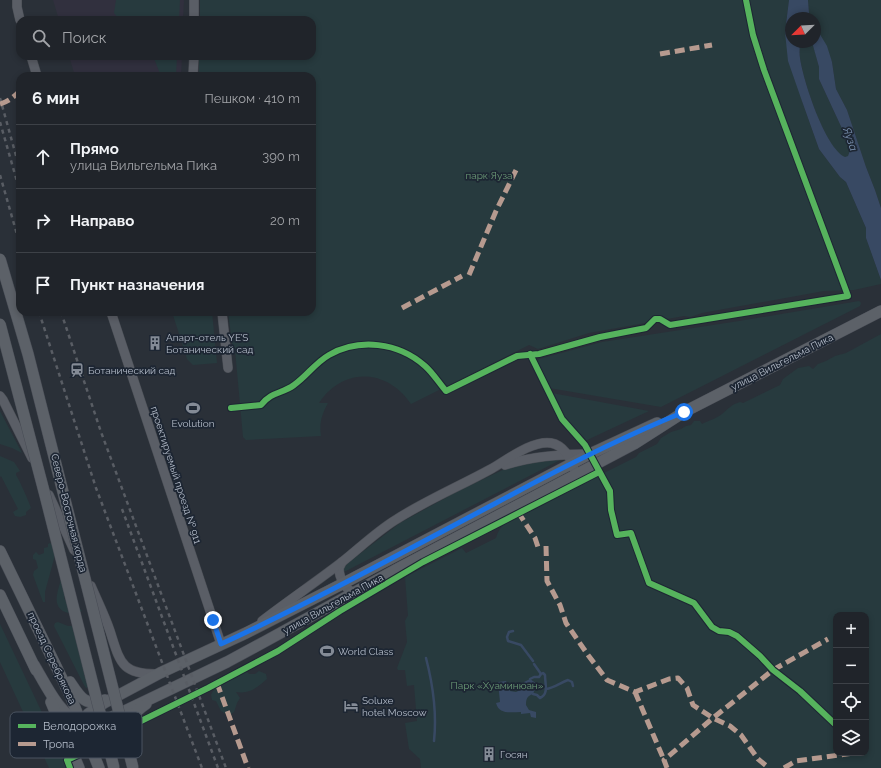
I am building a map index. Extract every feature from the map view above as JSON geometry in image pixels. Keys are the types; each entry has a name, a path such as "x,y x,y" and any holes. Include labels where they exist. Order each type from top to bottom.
{"main road":[{"name":"Северо-Восточная хорда","path":"0,259 16,314"},
{"name":"улица Вильгельма Пика","path":"91,712 117,696 160,674 246,633 344,583 570,458 590,454 642,429 684,412 881,312"},
{"name":"Северо-Восточная хорда","path":"17,316 30,362 119,712"},
{"name":"Северо-Восточная хорда","path":"0,324 100,712"},
{"name":"улица Вильгельма Пика","path":"122,712 234,658 634,444 684,412"},
{"name":"проезд Серебрякова","path":"0,551 77,712"},
{"name":"проезд Серебрякова","path":"0,595 34,665 54,712"},
{"path":"54,661 81,698 88,702 93,703 117,696"},
{"path":"34,665 64,712"},
{"path":"137,712 161,693"},
{"name":"проезд Серебрякова","path":"95,758 99,768"},
{"name":"Северо-Восточная хорда","path":"111,758 114,768"},
{"path":"126,758 129,768"},
{"name":"Северо-Восточная хорда","path":"130,758 133,768"}],"street":[{"path":"17,0 19,16"},
{"path":"194,0 194,16"},
{"path":"32,60 36,72"},
{"path":"194,60 194,72"},
{"name":"проектируемый проезд № 911","path":"112,316 221,644"},
{"path":"222,316 228,368"},
{"path":"0,396 27,448 92,588 110,630 115,650 120,660 135,672 160,674"},
{"path":"246,633 342,562 370,538 398,518 491,470 531,446 542,443 552,443 560,447 570,458 574,468 570,477"},
{"path":"491,470 532,458 570,458"},
{"path":"342,562 339,572 344,583 350,592 356,592"}],"shaded area":[{"path":"53,0 184,0 183,16 58,16"},
{"path":"70,60 182,60 181,72 74,72"}],"green space":[{"path":"116,0 180,0 179,16 117,16 114,13"},
{"name":"парк Яуза","path":"200,0 789,0 788,12 785,12 785,48 789,48 803,104 819,149 840,177 846,182 866,228 866,238 881,280 881,284 854,290 824,291 702,313 690,317 684,316 589,333 538,349 529,345 411,404 394,386 384,381 373,377 362,376 351,378 339,383 325,395 319,403 328,403 324,411 320,427 321,436 246,440 243,437 235,350 233,350 229,316 316,316 316,72 199,72 199,60 316,60 316,16 200,16"},
{"path":"808,0 881,0 881,208 847,110 836,89 832,62 821,39 821,12 809,12"},
{"path":"800,48 814,48 819,67 819,79 845,135 850,150 848,156 845,158 837,152 823,128 805,82"},
{"path":"155,60 177,60 176,72 159,72"},
{"path":"859,301 861,303 860,306 661,407 549,388 536,363 539,359 602,342"},
{"path":"173,316 212,316 217,363 193,365 187,359"},
{"name":"Парк «Хуаминюан»","path":"881,334 881,768 421,768 420,759 409,749 405,723 417,721 414,685 407,686 405,670 398,670 397,668 407,642 405,621 408,616 405,577 462,548 466,553 496,538 499,530 510,519 540,505 570,484 576,487 636,457 639,453 657,444 661,438 671,432 691,425 694,421 700,421 702,424 715,418 735,404 740,402 743,403 780,385 783,379 798,368 809,366 813,369 818,364 835,356 846,353"},
{"path":"552,393 649,411 585,441 564,417"},
{"path":"0,411 22,453 0,444"},
{"path":"0,456 14,462 20,471 16,473 16,475 31,508 26,512 26,515 20,517 15,516 13,512 18,509 1,476 0,477"},
{"path":"562,457 562,459 344,571 344,566 400,523 458,491 509,467"},
{"path":"54,543 55,555 45,592 45,602 43,602 33,575 34,571 38,568 36,560 33,559 33,555 36,552 39,555 44,553 44,548 48,547 48,544"},
{"path":"62,577 67,592 64,598 69,606 77,605 82,611 77,613 68,613 60,609 57,601 57,595"},
{"path":"58,622 68,626 77,626 81,645 79,651 84,657 86,667 84,674 89,687 86,688 84,685 54,626 55,623"},
{"path":"0,624 42,712 23,712 0,662"},
{"path":"244,671 249,674 255,674 259,671 266,674 267,679 250,691 236,692 240,698 234,712 229,716 221,711 216,701 212,700 211,695 216,688"},
{"path":"44,758 64,758 67,768 49,768"}],"water":[{"path":"789,0 808,0 809,12 788,12"},
{"name":"Яуза","path":"821,36 827,46 832,62 836,89 847,110 881,208 881,280 866,238 866,228 846,182 840,177 819,149 788,61 787,48 800,48 800,58 805,81 823,128 837,151 845,157 848,156 850,150 845,135 819,79 819,67 814,48 821,48"},
{"path":"530,679 537,684 533,694 527,698 526,705 529,710 536,712 536,718 531,717 530,713 521,714 521,712 506,712 498,707 496,703 500,702 498,682 506,681 510,691 516,692 520,690 520,684"}],"waterway":[{"path":"513,631 509,632 507,637 508,641 521,645 533,661"},
{"path":"426,658 434,699 434,741"},
{"path":"534,664 541,674"},
{"path":"530,679 539,677 543,673 545,675 545,694 540,698 533,694"},
{"path":"546,689 568,680 572,682 573,686"}],"railway":[{"path":"0,98 16,156"},
{"path":"0,122 16,178"},
{"path":"0,175 16,231"},
{"path":"40,316 96,488 202,768"},
{"path":"62,316 101,432 226,768"},
{"path":"122,509 218,768"}],"marked path":[{"path":"660,54 712,45"},
{"path":"0,104 16,94"},
{"path":"469,275 496,211 518,166"},
{"path":"402,308 462,276"},
{"path":"518,512 535,538 538,547"},
{"path":"546,546 547,581 560,605 566,623 607,680 635,692 669,679 678,678 687,688 693,705 713,718 730,726 741,735 758,759 769,768"},
{"path":"667,768 664,760 713,718 773,670 828,639"},
{"path":"217,683 248,768"},
{"path":"635,692 664,760"},
{"path":"784,768 796,761 833,756"}],"cycle path":[{"path":"231,408 261,405 269,397 290,388 329,355 353,346 378,345 391,347 403,352 425,366 446,391 517,356 539,354 600,337 646,328 655,319 660,319 670,325 848,296 764,70 753,35 746,0"},
{"path":"530,354 562,419 585,445 610,491 611,510 617,535 631,533 649,583 694,603 712,627 719,631 729,632 737,636 760,656 773,670 800,691 833,722"},
{"path":"142,721 278,651 340,611 423,562 599,472"},
{"path":"70,768 67,760 71,758"}],"place":[{"name":"Апарт-отель YE’S Ботанический сад","path":"155,343"},
{"name":"Ботанический сад","path":"77,370"},
{"name":"Evolution","path":"193,408"},
{"name":"World Class","path":"327,651"},
{"name":"Soluxe hotel Moscow","path":"351,706"},
{"name":"Госян","path":"489,754"}],"route":[{"path":"213,620 221,644 246,633 354,578 572,463 642,429 684,412"}]}
